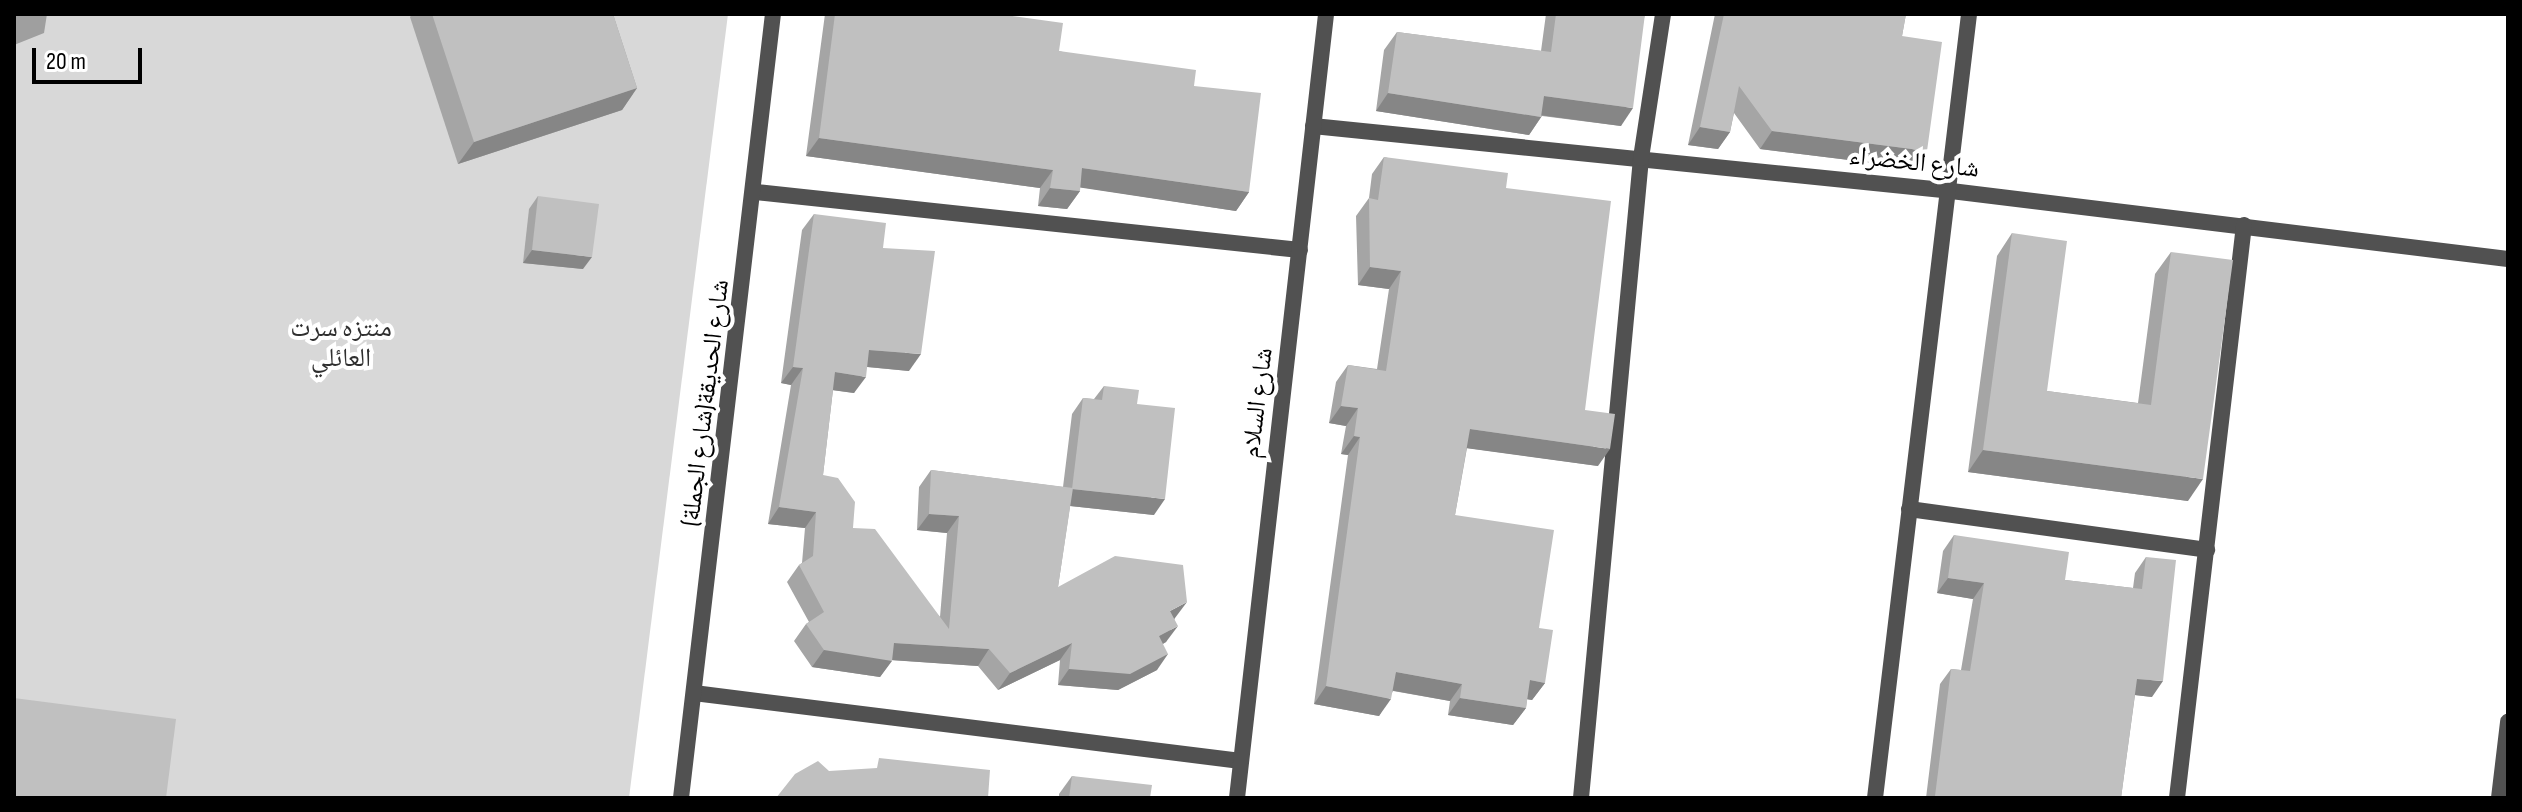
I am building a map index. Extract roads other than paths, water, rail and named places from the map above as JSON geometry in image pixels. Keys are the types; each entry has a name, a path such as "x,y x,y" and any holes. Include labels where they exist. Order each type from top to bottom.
{"street":[{"name":"شارع الحديقة(شارع الجملة)","path":"681,798 756,192 773,14"},
{"name":"شارع السلام","path":"1237,798 1326,14"},
{"path":"1581,798 1641,158 1663,14"},
{"path":"1875,798 1943,190 1969,14"},
{"name":"شارع الخضراء","path":"1313,126 1943,190 2508,259"},
{"path":"756,192 1300,250"},
{"path":"2177,798 2244,225"},
{"path":"1909,509 2207,550"},
{"path":"694,693 1241,761"},
{"path":"2499,798 2508,722"}],"park label":[{"name":"منتزه سرت العائلي","path":"341,344"}]}
